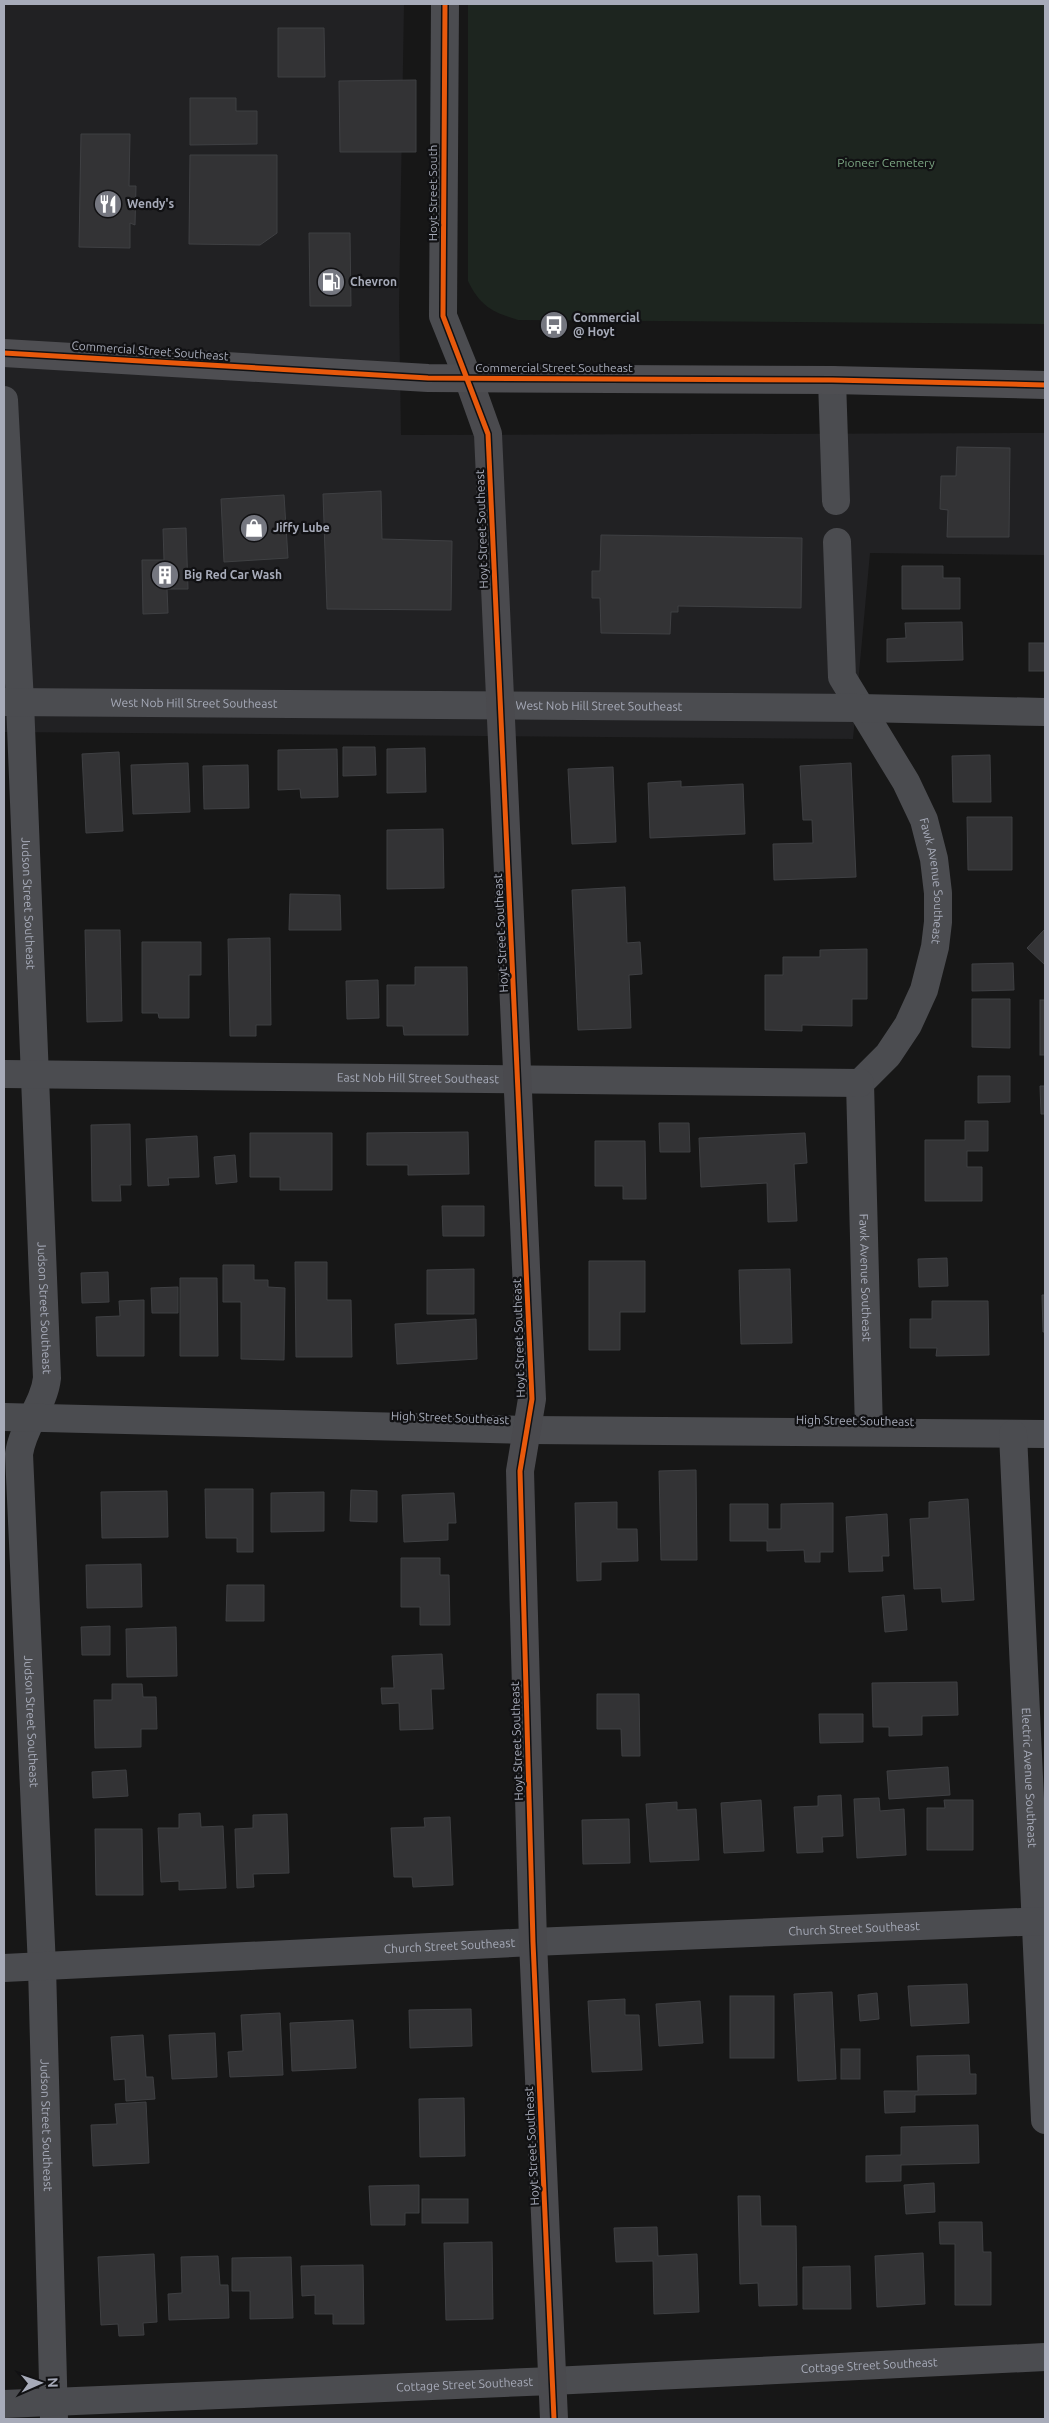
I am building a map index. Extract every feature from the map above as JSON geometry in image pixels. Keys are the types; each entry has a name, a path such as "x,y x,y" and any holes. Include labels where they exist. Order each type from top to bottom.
{"main road":[{"name":"Commercial Street Southeast","path":"4,353 428,378 832,380 1045,385"}],"street":[{"name":"Hoyt Street South","path":"445,4 442,316 468,378"},
{"name":"Hoyt Street Southeast","path":"468,378 488,434 532,1399 520,1471 533,1942 554,2419"},
{"path":"832,380 836,500"},
{"name":"Judson Street Southeast","path":"4,400 12,702 34,1075 47,1378 46,1391 20,1442 18,1454 42,1967 54,2411"},
{"name":"Fawk Avenue Southeast","path":"836,542 842,677 906,782 924,820 934,859 938,922 935,947 924,990 908,1025 888,1054 860,1082 869,1431"},
{"name":"West Nob Hill Street Southeast","path":"12,702 500,707 860,708 1045,712"},
{"name":"East Nob Hill Street Southeast","path":"4,1074 860,1082"},
{"name":"High Street Southeast","path":"4,1417 528,1430 869,1431 1045,1434"},
{"name":"Electric Avenue Southeast","path":"1013,1434 1024,1697 1041,1922 1045,2120"},
{"name":"Church Street Southeast","path":"4,1968 533,1942 1041,1922"},
{"name":"Cottage Street Southeast","path":"4,2404 54,2411 552,2381 1045,2357"}],"shaded area":[{"path":"4,4 404,4 399,306 401,435 1045,433 1045,555 870,553 853,739 4,732"}],"green space":[{"name":"Pioneer Cemetery","path":"468,4 1045,4 1045,324 518,320 494,311 477,297 468,281"}],"building":[{"path":"278,28 324,28 325,77 278,77"},
{"path":"416,80 416,152 340,152 339,81"},
{"path":"190,98 236,98 236,111 257,111 257,144 190,145"},
{"name":"Wendy's","path":"81,134 130,134 129,186 136,186 135,225 130,223 130,248 79,247"},
{"path":"190,155 277,155 277,233 260,245 189,244"},
{"name":"Chevron","path":"309,233 350,233 351,306 310,306"},
{"path":"957,447 1010,448 1009,537 947,537 948,510 940,509 941,476 956,476"},
{"path":"381,491 382,539 452,541 451,610 327,609 323,494"},
{"name":"Jiffy Lube","path":"284,495 288,558 224,562 221,499"},
{"name":"Big Red Car Wash","path":"186,528 188,589 167,589 168,613 143,614 142,560 164,560 163,529"},
{"path":"601,535 802,538 801,608 678,606 678,612 671,612 670,634 601,633 600,598 592,598 592,571 600,571"},
{"path":"902,566 943,566 943,578 960,578 960,609 902,609"},
{"path":"962,622 963,660 887,662 887,639 906,638 905,623"},
{"path":"1029,643 1045,643 1045,671 1029,671"},
{"path":"343,747 375,747 376,775 343,776"},
{"path":"425,748 426,792 387,793 387,749"},
{"path":"337,749 338,797 301,798 300,789 278,790 278,750"},
{"path":"119,752 123,831 86,833 82,754"},
{"path":"990,755 991,802 953,802 952,756"},
{"path":"188,763 190,812 133,814 131,765"},
{"path":"851,763 856,877 774,880 773,844 813,843 812,820 803,820 800,766"},
{"path":"248,765 249,808 204,809 203,766"},
{"path":"613,767 616,842 572,844 568,769"},
{"path":"681,781 681,787 743,784 745,834 650,838 648,783"},
{"path":"967,817 1012,817 1012,870 968,870"},
{"path":"443,829 444,888 387,889 387,830"},
{"path":"625,887 627,943 640,942 642,974 629,975 631,1028 578,1030 572,890"},
{"path":"290,894 340,895 341,930 289,930"},
{"path":"1045,929 1045,965 1027,948"},
{"path":"85,930 120,930 122,1021 87,1022"},
{"path":"270,938 271,1025 256,1025 256,1036 230,1036 228,939"},
{"path":"142,942 201,942 201,975 189,975 189,1018 159,1018 158,1013 142,1013"},
{"path":"867,949 867,999 852,999 852,1026 802,1025 802,1031 765,1030 765,975 783,975 783,957 820,957 820,950"},
{"path":"1013,963 1014,990 972,991 972,964"},
{"path":"415,967 467,967 468,1035 404,1035 403,1026 387,1026 387,985 415,985"},
{"path":"378,980 379,1018 347,1019 346,981"},
{"path":"972,999 1010,999 1010,1048 972,1047"},
{"path":"1040,1000 1045,1000 1045,1055 1040,1055"},
{"path":"978,1076 1010,1076 1010,1102 978,1103"},
{"path":"1040,1086 1045,1086 1045,1114 1041,1114"},
{"path":"965,1121 988,1121 988,1151 967,1151 967,1167 982,1167 982,1201 925,1201 925,1140 965,1140"},
{"path":"659,1123 689,1123 690,1152 660,1152"},
{"path":"130,1124 131,1185 120,1185 121,1201 92,1201 91,1125"},
{"path":"468,1132 469,1174 408,1175 408,1165 367,1165 367,1133"},
{"path":"250,1133 332,1133 332,1190 280,1190 280,1177 250,1177"},
{"path":"805,1133 807,1163 794,1164 797,1221 768,1222 767,1183 701,1187 699,1138"},
{"path":"197,1136 199,1177 168,1178 169,1185 148,1186 146,1139"},
{"path":"595,1141 645,1141 646,1199 623,1199 623,1186 595,1186"},
{"path":"235,1155 237,1182 216,1184 214,1157"},
{"path":"442,1206 484,1206 484,1236 443,1236"},
{"path":"947,1258 948,1286 919,1287 918,1259"},
{"path":"589,1261 645,1261 645,1312 620,1312 620,1350 589,1350"},
{"path":"295,1262 327,1262 327,1300 351,1300 352,1357 296,1357"},
{"path":"223,1265 254,1265 254,1280 268,1280 268,1287 285,1288 284,1360 241,1359 241,1302 223,1302"},
{"path":"474,1269 474,1314 427,1314 427,1270"},
{"path":"790,1269 792,1343 741,1344 739,1270"},
{"path":"108,1272 109,1302 82,1303 81,1273"},
{"path":"180,1278 217,1278 218,1356 180,1356"},
{"path":"178,1287 178,1313 152,1313 151,1288"},
{"path":"1042,1295 1045,1295 1045,1332 1043,1332"},
{"path":"144,1300 144,1356 97,1356 96,1317 120,1316 119,1301"},
{"path":"932,1301 988,1301 989,1355 936,1356 937,1348 910,1348 910,1319 932,1319"},
{"path":"476,1319 477,1359 397,1364 395,1324"},
{"path":"696,1470 697,1560 661,1560 659,1471"},
{"path":"205,1489 253,1489 253,1552 237,1552 237,1538 206,1538"},
{"path":"351,1490 377,1491 377,1522 350,1521"},
{"path":"167,1491 168,1537 102,1538 101,1492"},
{"path":"324,1492 324,1531 271,1532 271,1493"},
{"path":"454,1493 456,1523 448,1523 448,1540 404,1542 402,1495"},
{"path":"968,1499 974,1600 942,1602 941,1588 914,1589 910,1519 929,1518 929,1502"},
{"path":"617,1502 617,1529 637,1529 638,1561 601,1562 601,1580 577,1581 575,1503"},
{"path":"833,1503 833,1552 820,1552 820,1562 805,1562 804,1550 767,1551 767,1541 730,1541 730,1504 768,1504 768,1529 781,1529 781,1504"},
{"path":"887,1514 889,1556 882,1556 883,1571 849,1572 846,1517"},
{"path":"401,1558 440,1558 440,1575 449,1575 450,1625 420,1625 420,1607 401,1607"},
{"path":"141,1564 142,1607 87,1608 86,1565"},
{"path":"227,1585 264,1585 264,1621 226,1621"},
{"path":"904,1595 907,1630 885,1632 882,1597"},
{"path":"110,1626 110,1655 82,1655 81,1627"},
{"path":"176,1627 177,1676 127,1677 126,1629"},
{"path":"442,1654 444,1689 431,1689 433,1729 400,1730 399,1703 382,1704 381,1688 394,1688 392,1656"},
{"path":"957,1682 958,1715 922,1716 922,1735 889,1736 889,1727 873,1727 872,1683"},
{"path":"112,1684 142,1684 143,1697 156,1697 157,1729 141,1729 141,1747 95,1748 94,1700 112,1700"},
{"path":"597,1694 639,1694 640,1756 622,1756 621,1729 597,1729"},
{"path":"819,1714 863,1714 863,1742 820,1743"},
{"path":"948,1767 950,1795 889,1799 887,1771"},
{"path":"126,1770 128,1796 93,1798 92,1772"},
{"path":"841,1795 843,1836 822,1837 823,1852 797,1853 794,1807 818,1806 818,1796"},
{"path":"879,1798 880,1811 904,1809 906,1855 857,1858 854,1799"},
{"path":"761,1800 764,1851 724,1853 721,1803"},
{"path":"944,1800 973,1800 973,1850 927,1850 927,1808 945,1808"},
{"path":"677,1802 677,1810 696,1809 699,1860 650,1862 646,1804"},
{"path":"200,1813 201,1827 223,1826 226,1888 179,1890 179,1881 161,1882 158,1828 179,1828 179,1814"},
{"path":"287,1814 289,1873 253,1874 254,1887 237,1888 235,1829 253,1828 253,1815"},
{"path":"450,1817 453,1885 413,1887 412,1877 394,1877 391,1828 425,1827 424,1818"},
{"path":"629,1819 630,1863 583,1864 582,1820"},
{"path":"95,1829 142,1829 143,1895 96,1895"},
{"path":"967,1984 969,2023 911,2026 908,1986"},
{"path":"832,1992 836,2079 798,2081 794,1994"},
{"path":"877,1993 879,2019 860,2021 858,1995"},
{"path":"730,1996 774,1996 774,2058 730,2058"},
{"path":"625,1999 625,2015 639,2015 642,2070 592,2072 588,2001"},
{"path":"700,2001 703,2043 659,2046 656,2004"},
{"path":"471,2009 472,2046 410,2048 409,2010"},
{"path":"280,2013 283,2075 230,2077 228,2052 243,2051 241,2015"},
{"path":"353,2020 356,2068 292,2071 290,2023"},
{"path":"215,2033 217,2077 172,2079 169,2035"},
{"path":"143,2035 146,2077 153,2077 155,2099 126,2101 125,2079 114,2080 111,2037"},
{"path":"841,2049 860,2049 860,2079 841,2079"},
{"path":"969,2055 970,2074 976,2074 976,2094 915,2095 915,2112 885,2113 884,2091 918,2091 917,2056"},
{"path":"464,2098 465,2156 420,2157 419,2099"},
{"path":"146,2102 149,2163 93,2166 91,2125 117,2124 115,2104"},
{"path":"978,2125 979,2163 901,2165 901,2181 866,2182 866,2156 901,2155 901,2127"},
{"path":"934,2183 935,2212 906,2214 904,2185"},
{"path":"419,2185 419,2213 405,2213 405,2225 371,2225 369,2186"},
{"path":"738,2196 760,2196 761,2226 796,2226 797,2305 759,2306 758,2283 740,2284"},
{"path":"422,2199 468,2199 468,2223 422,2223"},
{"path":"939,2222 982,2222 983,2252 991,2252 991,2305 955,2305 955,2244 940,2244"},
{"path":"657,2227 658,2256 697,2254 699,2312 654,2314 653,2261 616,2262 614,2228"},
{"path":"492,2242 493,2319 446,2320 444,2243"},
{"path":"923,2253 925,2304 877,2307 875,2256"},
{"path":"154,2254 157,2322 143,2323 144,2335 119,2336 118,2324 101,2325 98,2257"},
{"path":"218,2256 220,2285 228,2285 229,2318 169,2320 168,2294 182,2293 181,2257"},
{"path":"291,2257 293,2318 250,2319 250,2291 232,2291 232,2258"},
{"path":"363,2265 364,2324 333,2324 333,2314 315,2314 315,2295 302,2296 301,2266"},
{"path":"850,2266 851,2309 803,2309 803,2267"}],"cycle path":[{"path":"445,4 443,316 488,434 532,1399 520,1471 533,1942 554,2419"},
{"path":"4,353 428,378 832,380 1045,385"}],"place":[{"name":"Wendy's","path":"108,204"},
{"name":"Chevron","path":"331,282"},
{"name":"Commercial @ Hoyt","path":"554,325"},
{"name":"Jiffy Lube","path":"254,528"},
{"name":"Big Red Car Wash","path":"165,575"}]}
